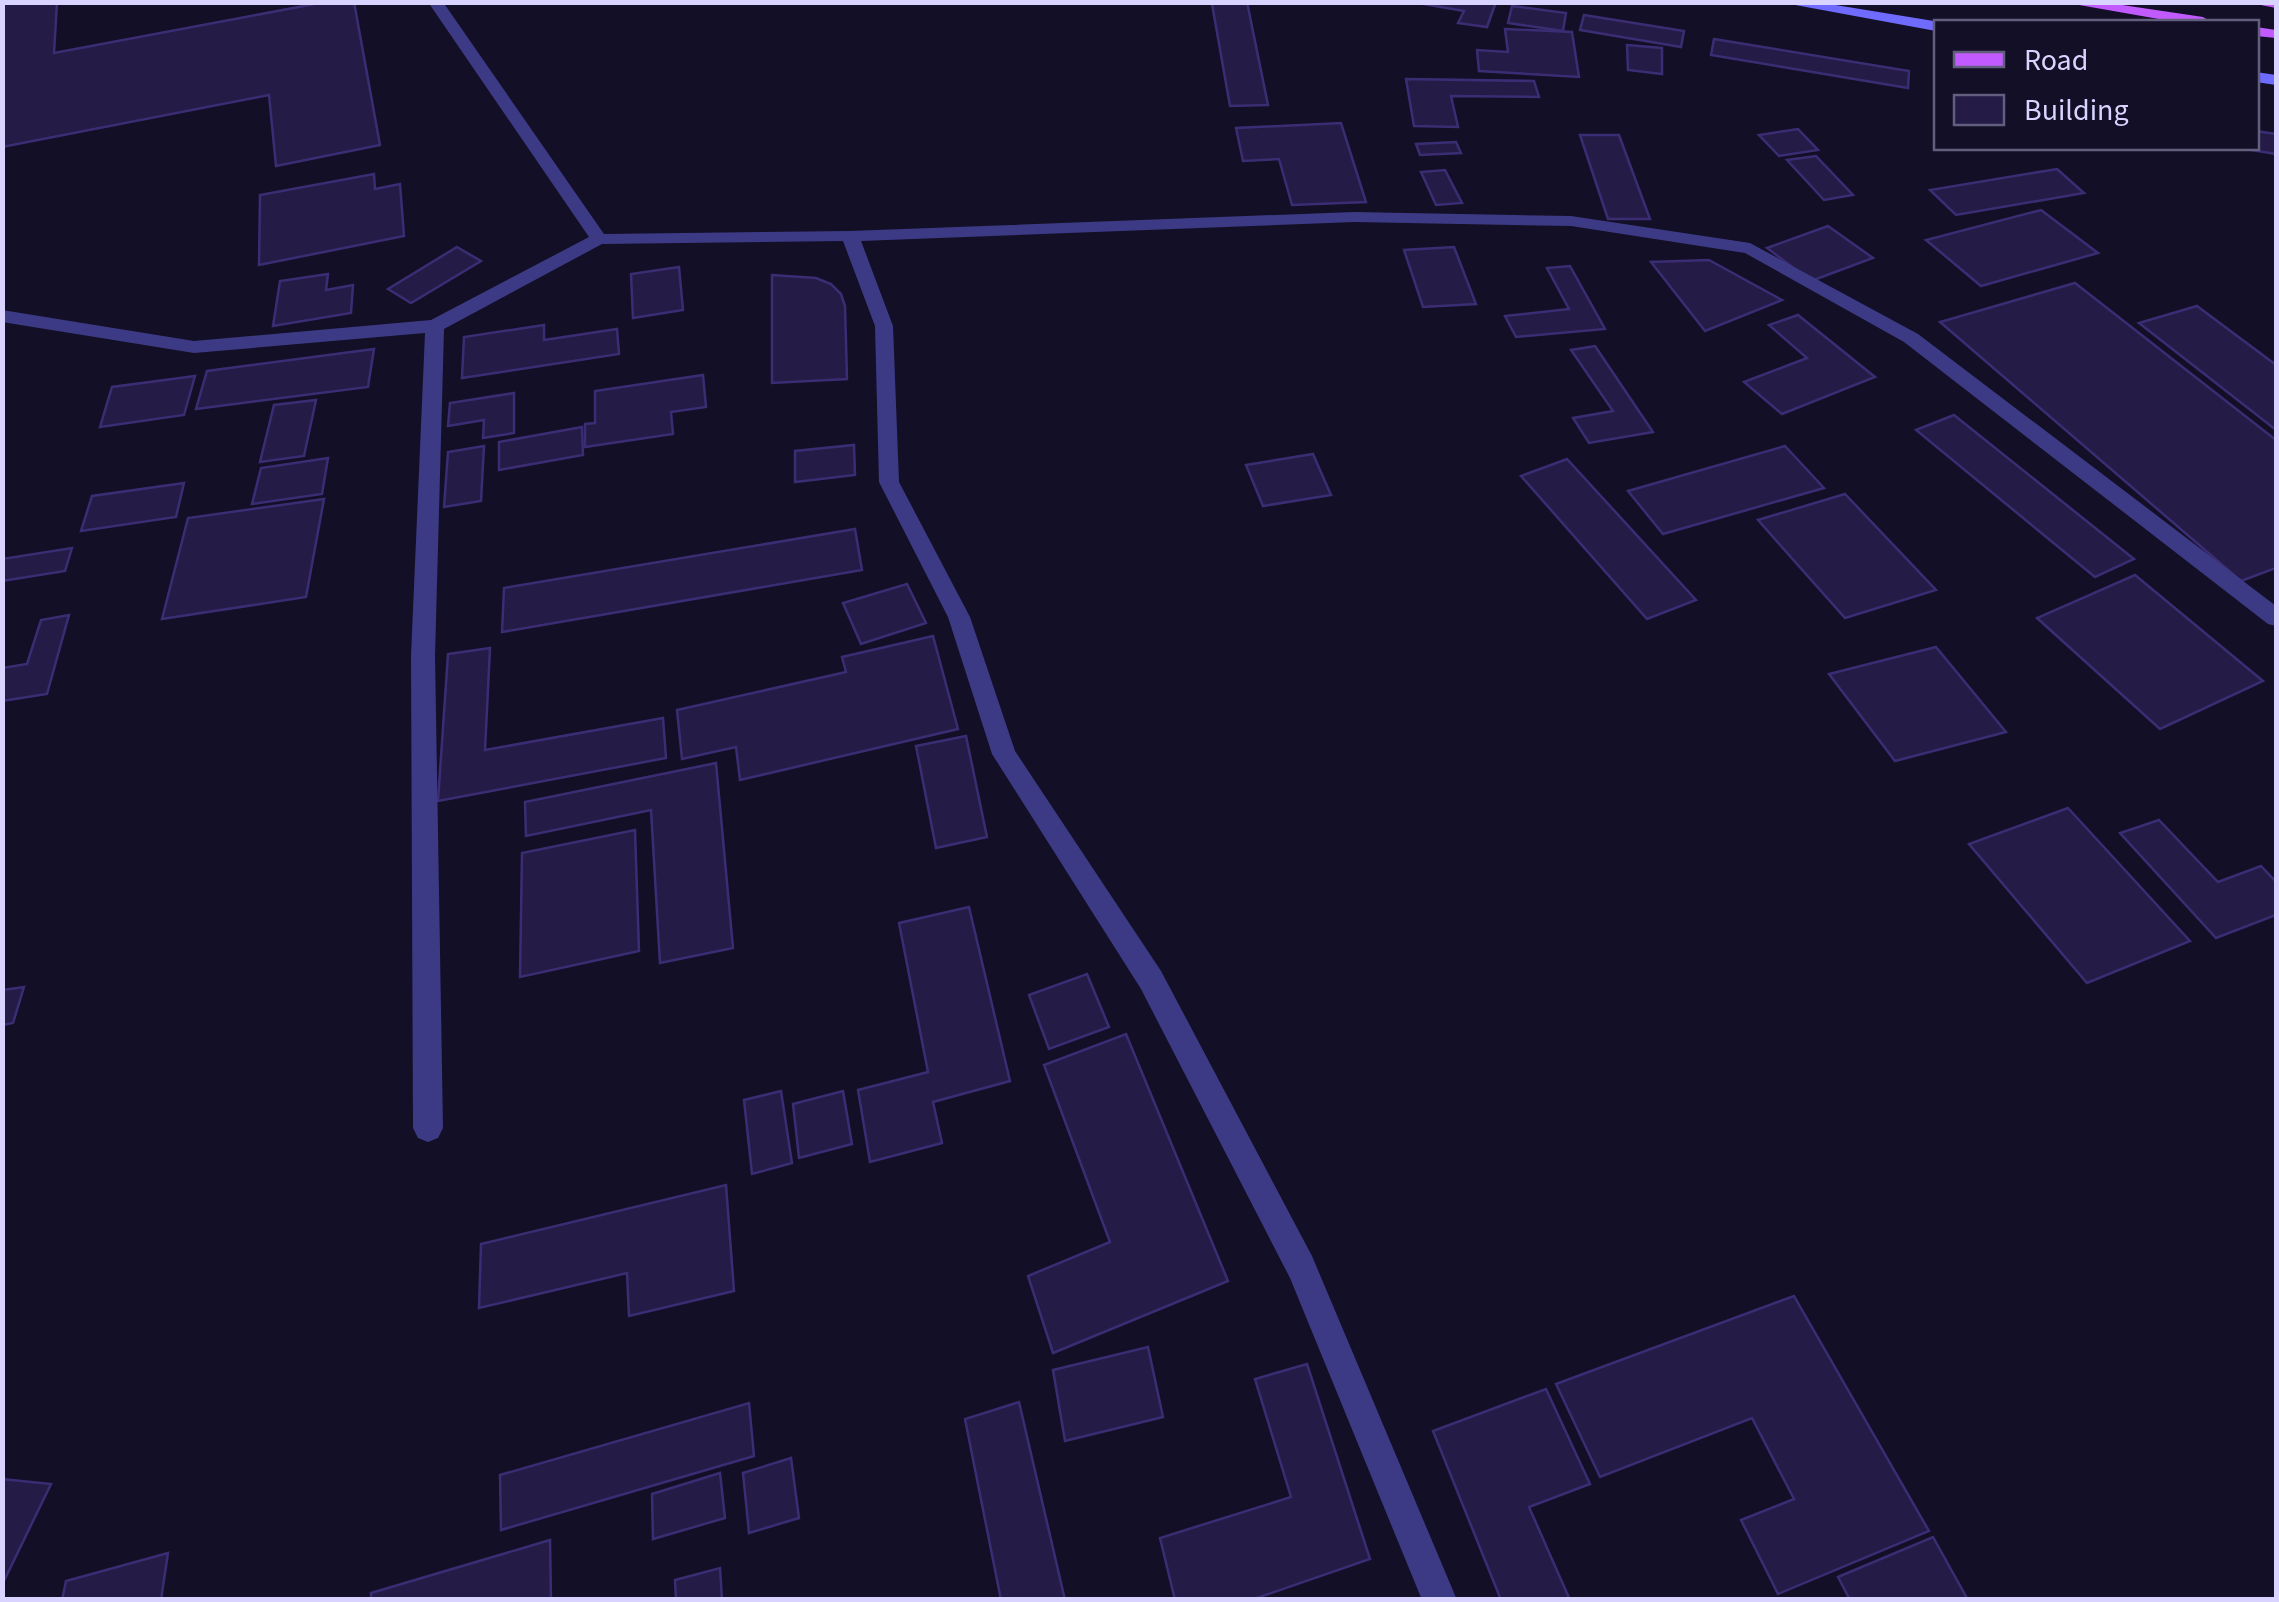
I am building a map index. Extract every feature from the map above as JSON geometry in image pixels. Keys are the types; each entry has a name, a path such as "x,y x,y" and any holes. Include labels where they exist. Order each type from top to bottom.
{"main road":[{"path":"1786,2 1934,26"},
{"path":"2068,2 2190,20"},
{"path":"2266,2 2276,4"}],"street":[{"path":"435,2 598,238"},
{"path":"2,316 194,347 435,326 598,238 850,236 1354,216 1571,220 1750,248 1912,338 2276,618"},
{"path":"850,236 884,326 889,482 959,618 1004,754 1151,980 1301,1267 1440,1600"},
{"path":"428,1128 422,656 435,326"}],"building":[{"path":"2,2 57,2 54,53 325,2 354,2 380,145 276,166 269,95 2,147"},
{"path":"1247,2 1268,105 1230,106 1212,4"},
{"path":"1412,2 1496,2 1487,27 1458,23 1464,11"},
{"path":"1512,6 1566,13 1563,31 1508,23"},
{"path":"1584,15 1684,31 1681,47 1580,30"},
{"path":"1505,29 1572,32 1579,77 1479,71 1477,50 1508,52"},
{"path":"1714,39 1909,71 1908,88 1711,55"},
{"path":"1627,45 1662,48 1662,74 1628,70"},
{"path":"1406,79 1534,81 1539,97 1451,96 1458,127 1414,126"},
{"path":"1341,123 1366,202 1292,205 1279,159 1243,161 1236,128"},
{"path":"1798,129 1818,150 1779,156 1759,135"},
{"path":"2259,131 2276,134 2276,154 2251,150 2259,150"},
{"path":"1580,135 1619,135 1650,219 1608,219"},
{"path":"1456,142 1461,153 1420,155 1416,144"},
{"path":"1816,156 1853,195 1824,200 1787,160"},
{"path":"2057,169 2084,193 1956,215 1930,190"},
{"path":"1445,170 1462,203 1436,205 1421,172"},
{"path":"374,174 375,189 400,184 404,236 259,265 260,195"},
{"path":"2041,210 2098,253 1981,286 1926,240"},
{"path":"1828,226 1873,258 1811,281 1767,248"},
{"path":"457,247 481,261 411,303 388,289"},
{"path":"1454,247 1476,304 1423,307 1404,250"},
{"path":"1709,260 1782,300 1705,331 1651,262"},
{"path":"1570,266 1605,329 1516,337 1505,316 1569,309 1547,268"},
{"path":"679,267 683,310 633,318 631,274"},
{"path":"328,274 326,290 353,285 351,313 273,326 280,281"},
{"path":"772,275 816,278 831,284 841,294 845,306 847,379 772,383"},
{"path":"2075,283 2276,440 2276,568 2241,581 1940,322"},
{"path":"2197,306 2276,365 2276,430 2139,323"},
{"path":"1798,315 1875,377 1782,414 1744,382 1807,358 1769,325"},
{"path":"544,325 544,340 617,329 619,354 462,378 464,337"},
{"path":"1595,346 1653,432 1589,443 1573,418 1613,411 1571,350"},
{"path":"374,349 368,387 196,409 207,371"},
{"path":"703,375 706,407 671,412 673,434 585,447 585,424 595,423 595,391"},
{"path":"195,376 184,415 100,427 112,387"},
{"path":"514,393 514,433 483,438 484,420 448,426 450,403"},
{"path":"316,400 304,456 260,462 274,405"},
{"path":"1954,415 2134,559 2095,577 1916,430"},
{"path":"582,427 583,455 499,470 499,442"},
{"path":"854,445 855,475 795,482 795,451"},
{"path":"484,446 481,501 444,507 448,452"},
{"path":"1785,446 1824,488 1663,534 1628,491"},
{"path":"1313,454 1331,495 1263,506 1246,465"},
{"path":"328,458 322,494 252,504 261,468"},
{"path":"1567,459 1696,600 1647,619 1521,476"},
{"path":"184,483 176,517 81,531 92,496"},
{"path":"1845,494 1936,590 1845,618 1758,520"},
{"path":"324,499 306,597 162,619 188,518"},
{"path":"855,529 862,570 502,632 504,588"},
{"path":"72,548 65,571 2,581 2,559"},
{"path":"2135,575 2263,681 2160,729 2037,618"},
{"path":"907,584 926,623 861,644 843,603"},
{"path":"69,615 47,694 2,701 2,668 27,664 41,620"},
{"path":"933,636 958,729 740,780 736,747 682,759 677,710 846,672 842,657"},
{"path":"1936,647 2006,732 1895,761 1829,674"},
{"path":"490,648 485,750 663,718 666,758 438,801 448,654"},
{"path":"966,736 987,837 936,848 916,746"},
{"path":"716,763 733,948 660,963 651,810 526,836 525,802"},
{"path":"2068,808 2190,941 2087,983 1969,844"},
{"path":"2159,820 2218,882 2261,866 2276,882 2276,915 2216,938 2120,833"},
{"path":"635,830 639,951 520,977 522,853"},
{"path":"969,907 1010,1081 933,1102 942,1143 870,1162 858,1090 928,1072 899,923"},
{"path":"1087,974 1109,1027 1049,1049 1029,995"},
{"path":"24,987 13,1023 2,1025 2,990"},
{"path":"1126,1034 1228,1281 1053,1353 1028,1276 1110,1242 1044,1065"},
{"path":"781,1091 792,1163 752,1174 744,1100"},
{"path":"843,1091 852,1144 799,1158 793,1104"},
{"path":"726,1185 734,1291 629,1316 627,1273 479,1308 481,1244"},
{"path":"1794,1296 1929,1531 1778,1594 1741,1520 1794,1499 1752,1418 1600,1477 1556,1384"},
{"path":"1148,1347 1163,1417 1065,1441 1053,1370"},
{"path":"1307,1364 1370,1559 1251,1600 1175,1600 1160,1538 1291,1497 1255,1379"},
{"path":"1546,1389 1590,1484 1529,1507 1570,1600 1501,1600 1433,1431"},
{"path":"1019,1402 1065,1600 1001,1600 965,1419"},
{"path":"749,1403 754,1456 501,1530 500,1475"},
{"path":"791,1458 799,1518 749,1533 743,1473"},
{"path":"720,1473 725,1518 653,1539 652,1494"},
{"path":"2,1479 51,1484 2,1585"},
{"path":"1933,1537 1968,1600 1850,1600 1838,1577"},
{"path":"550,1540 551,1600 371,1600 371,1593"},
{"path":"168,1553 161,1600 62,1600 66,1581"},
{"path":"720,1568 722,1600 676,1600 675,1580"}]}
